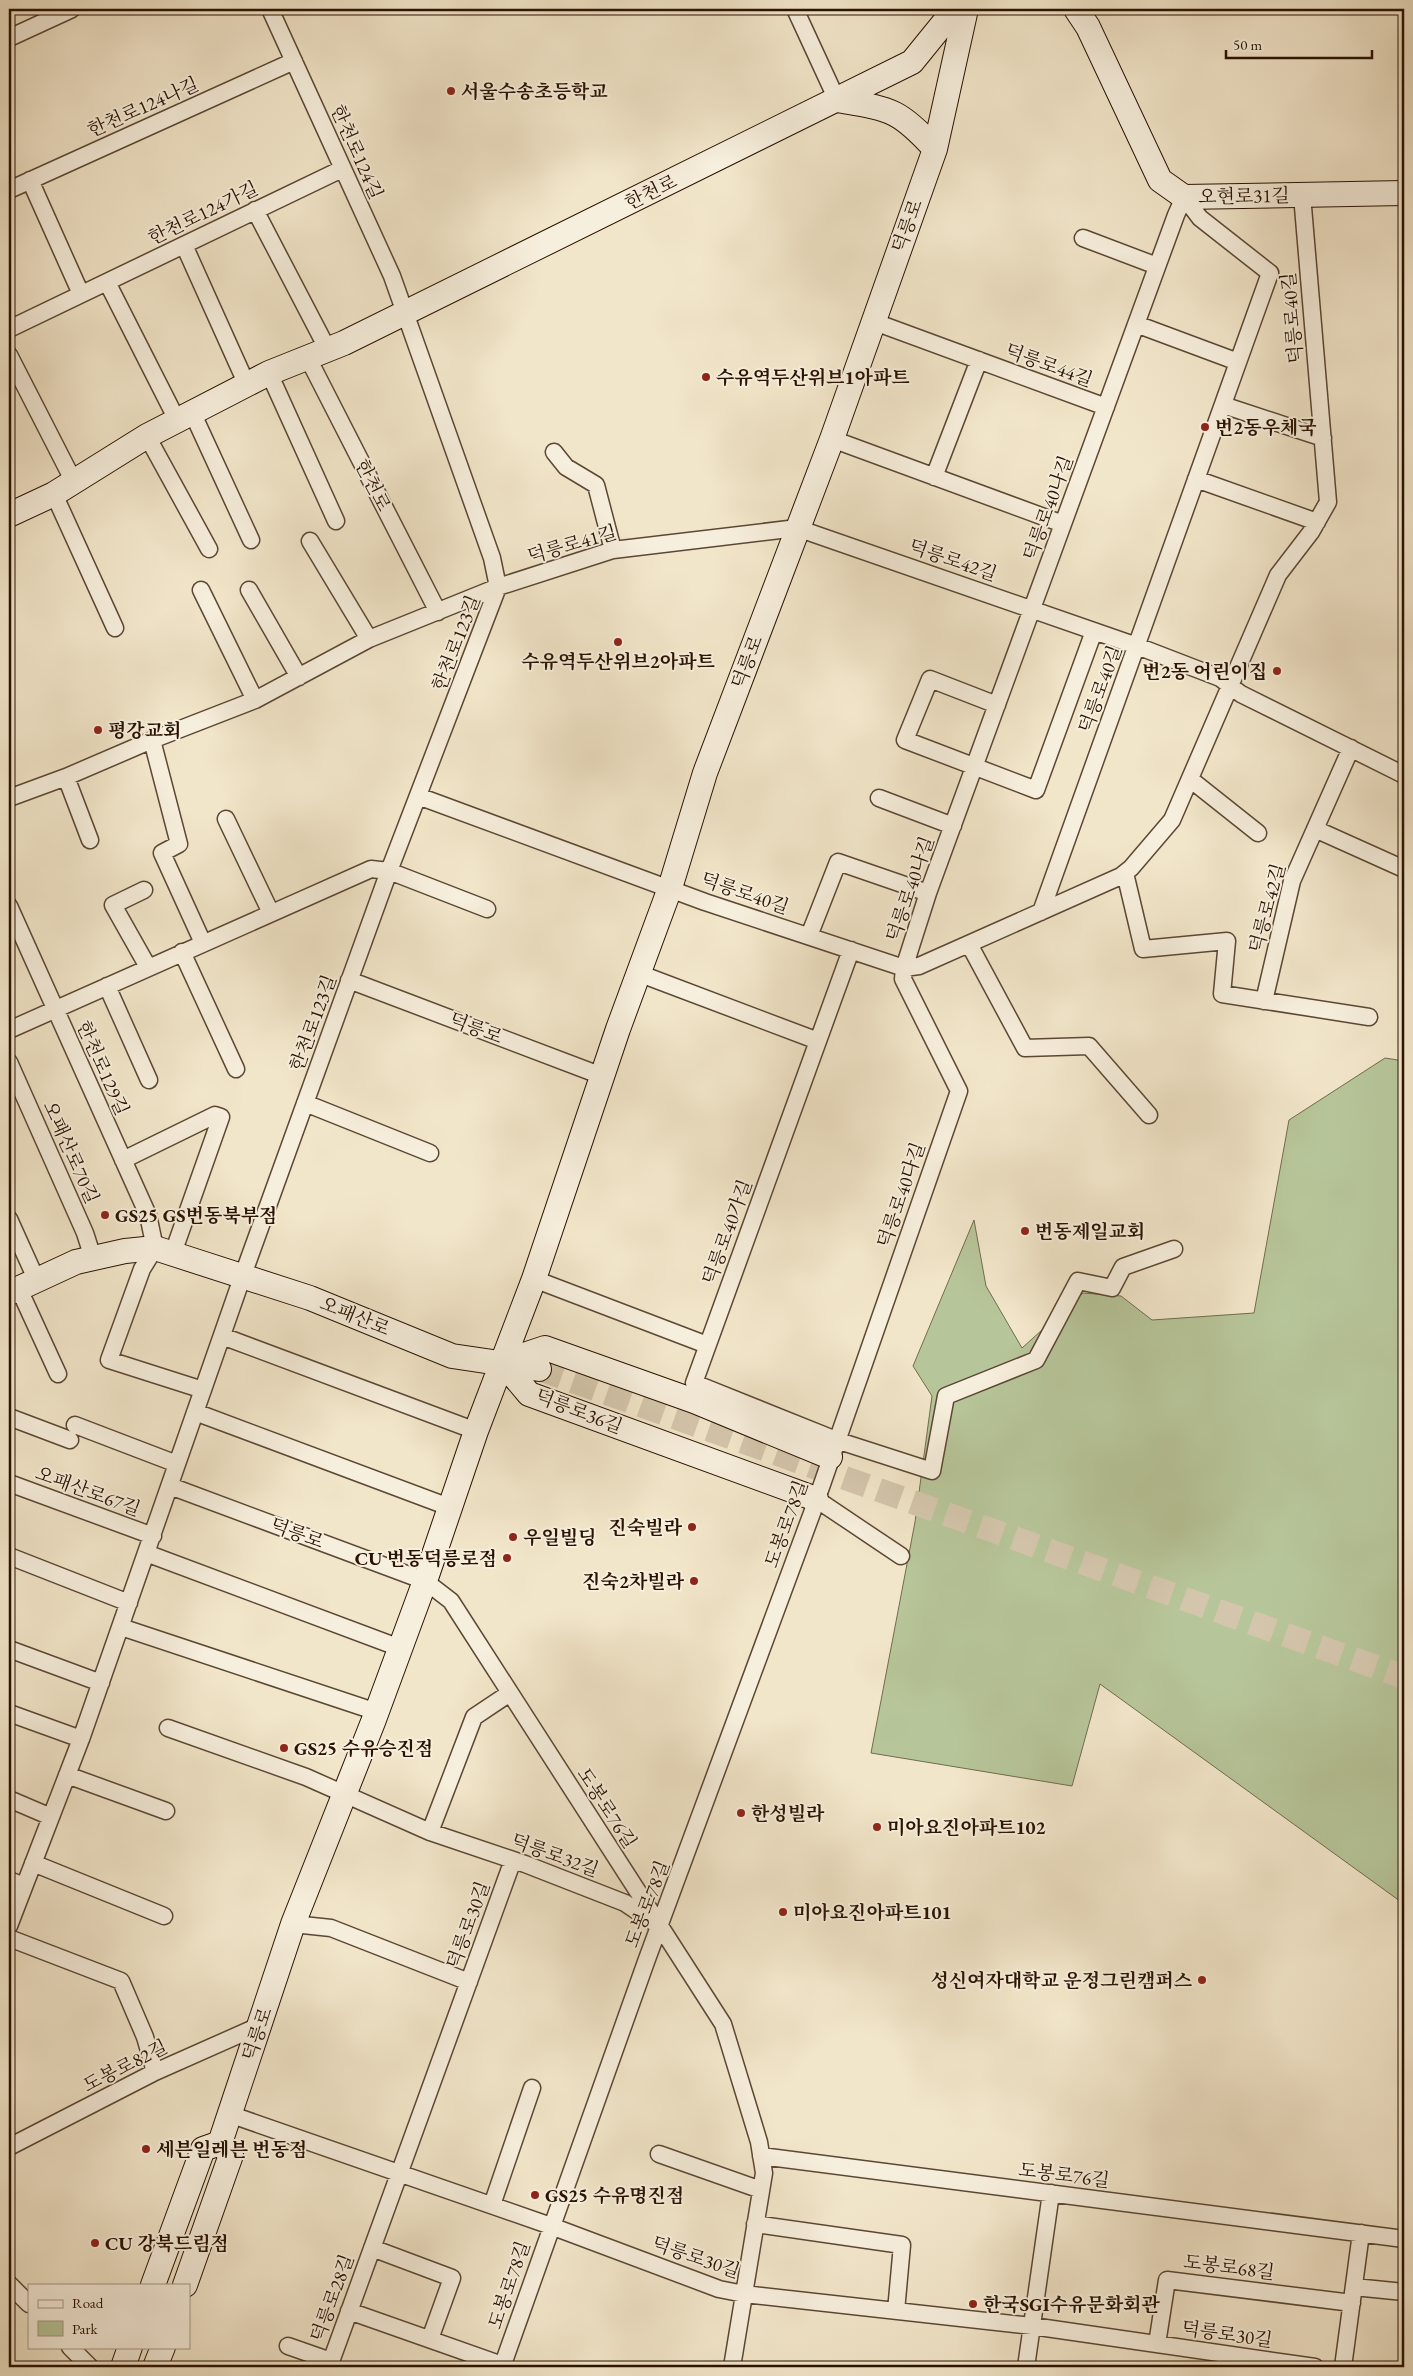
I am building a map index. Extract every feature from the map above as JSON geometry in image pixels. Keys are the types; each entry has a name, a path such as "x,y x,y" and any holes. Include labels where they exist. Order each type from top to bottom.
{"main road":[{"name":"한천로","path":"9,515 64,488 147,436 247,384 269,373 318,354 405,313 912,62 955,9"},
{"name":"덕릉로","path":"220,2143 294,1924 377,1712 425,1581 476,1431 534,1279 602,1076 670,888 705,773 832,439 872,321 935,149 966,9"},
{"name":"오현로31길","path":"1076,9 1088,27 1160,180 1184,198 1404,192"},
{"path":"837,100 894,112 912,124 935,149"},
{"name":"오패산로","path":"22,1287 76,1262 124,1251 164,1250 310,1298 452,1356 539,1369"},
{"path":"502,1362 545,1348 833,1449"},
{"name":"덕릉로36길","path":"502,1362 530,1394 816,1499"},
{"path":"153,2284 203,2150 220,2143 231,2155 185,2284"},
{"path":"123,2367 130,2348"},
{"path":"156,2367 163,2348"}],"street":[{"path":"9,38 72,9"},
{"name":"한천로124길","path":"270,9 392,276 405,313"},
{"path":"795,9 837,100"},
{"name":"한천로124나길","path":"9,190 294,61"},
{"name":"한천로124가길","path":"9,329 342,169"},
{"path":"30,180 81,294"},
{"name":"덕릉로40길","path":"670,888 904,968 919,966 969,944 1125,873 1131,868 1172,820 1278,575 1317,522 1328,502 1302,195"},
{"name":"덕릉로40나길","path":"904,968 952,826 1157,266 1184,198"},
{"name":"덕릉로40길","path":"1041,912 1270,273 1200,218 1184,198"},
{"name":"한천로","path":"255,210 318,354 438,612"},
{"path":"1083,238 1157,266"},
{"path":"184,245 247,384"},
{"path":"107,282 185,416 251,540"},
{"name":"한천로123길","path":"242,1275 389,871 498,587 492,558 405,313"},
{"name":"덕릉로44길","path":"872,321 1106,407"},
{"path":"1136,324 1238,362"},
{"path":"9,356 64,488 115,628"},
{"name":"덕릉로44길","path":"934,477 979,360"},
{"path":"269,373 336,521"},
{"path":"1223,404 1323,438"},
{"path":"147,436 209,549"},
{"path":"832,439 1063,524"},
{"path":"554,452 566,467 596,485 613,550"},
{"path":"1196,479 1317,522"},
{"name":"덕릉로41길","path":"9,798 66,777 152,740 255,700 369,639 498,587 613,550 797,528"},
{"name":"덕릉로42길","path":"797,528 1137,646 1220,678 1241,694 1404,775"},
{"path":"310,541 369,639"},
{"path":"201,590 255,700"},
{"path":"249,590 299,677"},
{"path":"997,705 930,679 905,740 1036,790 1094,631"},
{"path":"152,740 180,844 162,853 203,943"},
{"name":"덕릉로42길","path":"1264,1001 1292,881 1351,748"},
{"path":"66,777 90,840"},
{"path":"1190,779 1258,833"},
{"path":"418,796 670,888"},
{"path":"879,798 952,826"},
{"path":"226,819 271,913"},
{"path":"1315,828 1404,869"},
{"path":"808,936 838,862 928,893"},
{"path":"9,1030 371,869 389,871 487,909"},
{"path":"1125,873 1143,949 1227,941 1222,994 1369,1017"},
{"path":"144,890 113,905 148,967"},
{"name":"한천로129길","path":"9,906 164,1250"},
{"path":"969,944 1025,1048 1090,1046 1149,1115"},
{"name":"덕릉로40가길","path":"833,1449 694,1383 851,950"},
{"path":"182,952 236,1069"},
{"name":"덕릉로40다길","path":"833,1449 959,1091 903,979 904,968"},
{"path":"638,973 818,1041"},
{"name":"덕릉로","path":"350,980 602,1076"},
{"path":"107,986 148,1080"},
{"name":"오패산로70길","path":"9,1062 85,1233 93,1258"},
{"path":"305,1103 430,1153"},
{"path":"123,1160 215,1115 221,1117 164,1250 142,1269 109,1360 203,1390"},
{"path":"9,1219 22,1287 58,1374"},
{"path":"833,1449 932,1472 946,1396 1036,1360 1078,1281 1112,1288 1123,1267 1174,1249"},
{"name":"오패산로67길","path":"9,1926 81,1739 242,1275"},
{"path":"534,1279 707,1345"},
{"path":"222,1336 476,1431"},
{"path":"196,1412 449,1507"},
{"path":"9,1417 73,1433 178,1464"},
{"name":"도봉로78길","path":"349,2311 504,2367 551,2226 833,1449"},
{"name":"오패산로67길","path":"9,1483 153,1536"},
{"name":"덕릉로","path":"170,1486 425,1581"},
{"name":"덕릉로36길","path":"816,1499 901,1556"},
{"path":"146,1553 400,1648"},
{"path":"9,1556 129,1603"},
{"name":"도봉로76길","path":"425,1581 450,1601 723,2024 761,2156 764,2173 732,2367"},
{"path":"121,1627 377,1712"},
{"path":"9,1650 101,1683"},
{"path":"430,1832 474,1717 510,1693"},
{"path":"9,1713 81,1739"},
{"path":"168,1728 306,1777 344,1796"},
{"path":"67,1775 166,1811"},
{"name":"덕릉로32길","path":"344,1796 430,1832 513,1860 625,1903 660,1926"},
{"path":"9,1798 51,1817"},
{"name":"덕릉로30길","path":"399,2173 513,1860"},
{"path":"34,1863 164,1916"},
{"path":"9,1880 24,1886"},
{"path":"294,1924 330,1928 469,1982"},
{"path":"9,1938 121,1981 145,2037 155,2072"},
{"name":"도봉로82길","path":"9,2147 155,2072 260,2026"},
{"path":"492,2205 532,2088"},
{"name":"덕릉로30길","path":"229,2114 551,2226 719,2289 744,2294 1032,2326 1315,2367"},
{"path":"659,2154 761,2190"},
{"name":"도봉로76길","path":"761,2156 1404,2239"},
{"name":"덕릉로28길","path":"288,2346 330,2364 399,2173"},
{"path":"1026,2367 1051,2193"},
{"path":"755,2224 902,2244 896,2311"},
{"path":"1343,2367 1361,2233"},
{"name":"덕릉로28길","path":"372,2248 452,2278 430,2340"},
{"name":"도봉로68길","path":"1157,2344 1167,2280 1353,2295 1404,2292"},
{"path":"10,2287 28,2303"},
{"path":"71,2348 90,2367"}],"green space":[{"path":"1385,1058 1404,1061 1404,1904 1100,1684 1072,1786 871,1753 915,1522 932,1396 913,1366 974,1220 986,1286 1022,1348 1083,1293 1121,1296 1152,1320 1254,1313 1289,1120"}],"tunnel":[{"path":"539,1369 1404,1677"}],"place":[{"name":"서울수송초등학교","path":"451,91"},
{"name":"수유역두산위브1아파트","path":"706,377"},
{"name":"번2동우체국","path":"1205,427"},
{"name":"수유역두산위브2아파트","path":"618,642"},
{"name":"번2동 어린이집","path":"1277,671"},
{"name":"평강교회","path":"98,730"},
{"name":"GS25 GS번동북부점","path":"105,1215"},
{"name":"번동제일교회","path":"1025,1231"},
{"name":"진숙빌라","path":"692,1527"},
{"name":"우일빌딩","path":"513,1537"},
{"name":"CU 번동덕릉로점","path":"507,1558"},
{"name":"진숙2차빌라","path":"694,1581"},
{"name":"GS25 수유승진점","path":"284,1748"},
{"name":"한성빌라","path":"741,1813"},
{"name":"미아요진아파트102","path":"877,1827"},
{"name":"미아요진아파트101","path":"783,1912"},
{"name":"성신여자대학교 운정그린캠퍼스","path":"1202,1980"},
{"name":"세븐일레븐 번동점","path":"146,2149"},
{"name":"GS25 수유명진점","path":"535,2195"},
{"name":"CU 강북드림점","path":"95,2243"},
{"name":"한국SGI수유문화회관","path":"973,2304"}]}
